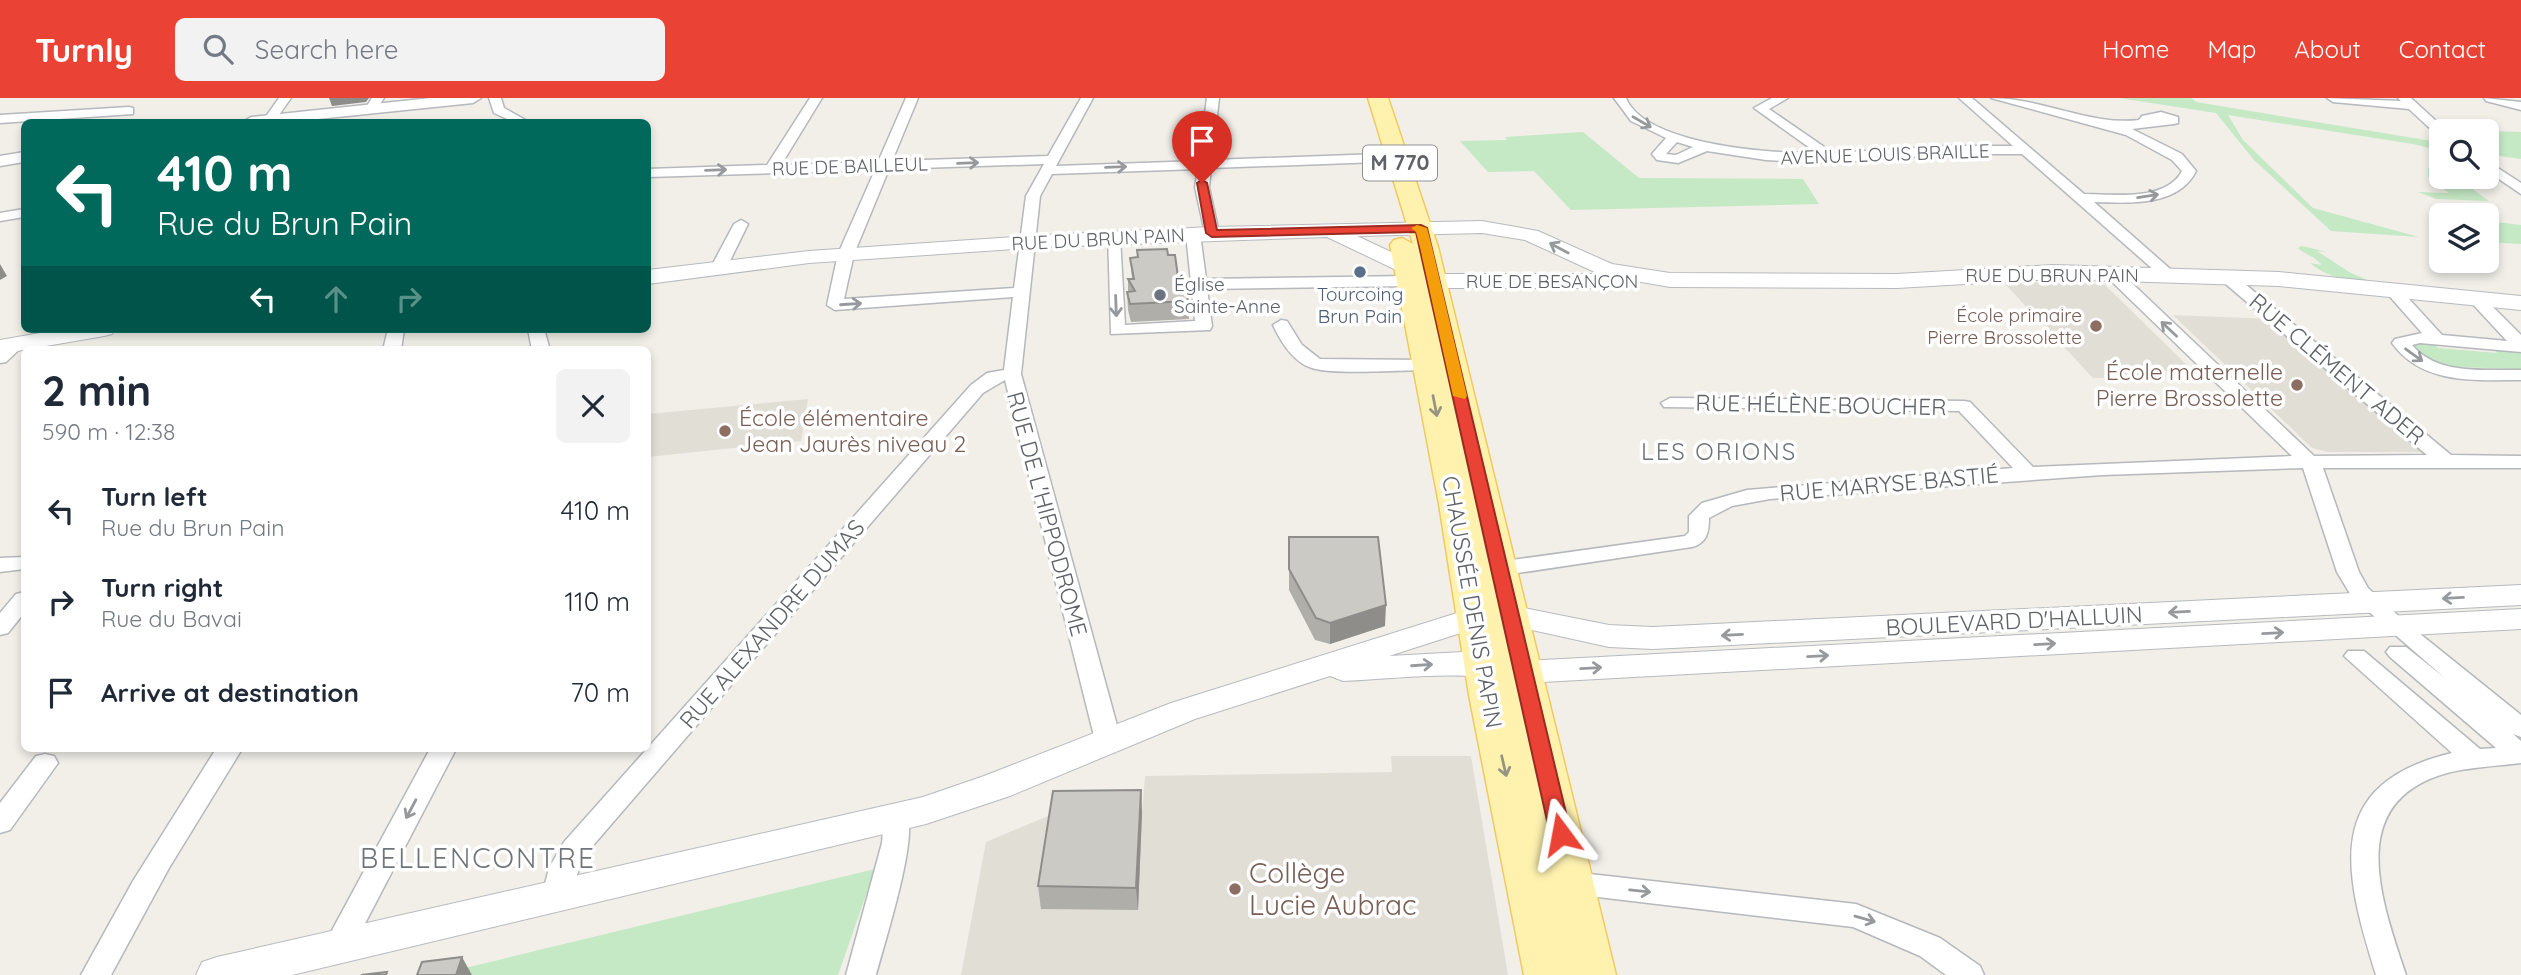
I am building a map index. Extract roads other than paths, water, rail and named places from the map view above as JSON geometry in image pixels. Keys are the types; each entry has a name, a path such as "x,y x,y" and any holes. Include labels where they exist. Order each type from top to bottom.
{"main road":[{"name":"M 770","path":"1361,98 1378,158 1409,229"},
{"name":"M 770","path":"1378,98 1409,229"},
{"name":"RUE DU BRUN PAIN","path":"651,277 846,254 1028,242 1409,229 1513,230 1539,238 1584,271"},
{"name":"CHAUSSÉE DENIS PAPIN","path":"1409,229 1427,365 1473,618 1548,975"},
{"path":"1318,231 1343,236 1413,269"},
{"name":"CHAUSSÉE DENIS PAPIN","path":"1413,269 1498,569 1592,975"},
{"name":"RUE DE BESANÇON","path":"1413,269 1584,271 1670,280"},
{"name":"RUE DU BRUN PAIN","path":"1670,280 1878,282 2012,272 2112,273 2227,277 2521,303"},
{"path":"24,346 85,333"},
{"name":"BOULEVARD D'HALLUIN","path":"1305,672 1473,618 1509,615 1609,636 1653,638 2521,595"},
{"name":"BOULEVARD D'HALLUIN","path":"1305,672 1482,663 1523,672 2397,639 2521,619"},
{"path":"216,975 897,817 997,786 1183,711 1305,672"}],"street":[{"path":"270,119 285,98"},
{"path":"281,119 374,104 473,98"},
{"path":"495,98 498,110 517,119"},
{"path":"772,168 816,98"},
{"path":"912,98 846,254 835,305 1020,292"},
{"name":"RUE DE L'HIPPODROME","path":"1087,98 1034,193 1012,374 1108,740"},
{"path":"1113,237 1117,330 1204,326 1200,284 1202,187 1213,98"},
{"name":"AVENUE LOUIS BRAILLE","path":"1620,98 1631,116 1674,137 1704,147 1765,157 1833,159 1949,150 2024,150"},
{"path":"1782,98 1760,108 1833,159"},
{"path":"1965,98 2169,275"},
{"path":"1997,98 2068,112 2115,127 2171,154 2187,167 2187,178 2173,189 2153,195 2080,198"},
{"path":"2333,98 2407,102 2429,121"},
{"path":"2490,98 2521,106"},
{"path":"0,119 60,119 129,111"},
{"path":"2115,127 2145,122"},
{"name":"AVENUE LOUIS BRAILLE","path":"1674,137 1659,154 1662,157 1682,158 1704,147"},
{"path":"0,161 21,158"},
{"name":"RUE DE BAILLEUL","path":"651,173 883,165 1206,164 1378,158"},
{"path":"2499,174 2521,190"},
{"path":"0,217 21,214"},
{"path":"719,269 741,224"},
{"name":"RUE DE BESANÇON","path":"1200,284 1413,269"},
{"path":"2112,273 2308,460 2314,470 2348,572 2357,588 2397,639 2521,754"},
{"name":"RUE CLÉMENT ADER","path":"2227,277 2446,461"},
{"path":"2393,291 2437,340"},
{"path":"2476,299 2521,346"},
{"path":"1281,325 1287,339 1301,354 1317,364 1427,365"},
{"path":"2521,346 2407,339 2401,343 2428,365 2445,372 2521,375"},
{"name":"RUE ALEXANDRE DUMAS","path":"556,896 564,868 583,839 978,389 993,377 1012,374"},
{"name":"RUE HÉLÈNE BOUCHER","path":"1670,403 1964,406 2027,472"},
{"name":"RUE MARYSE BASTIÉ","path":"1498,569 1692,541 1699,533 1701,512 1730,500 2027,472 2308,460 2521,462"},
{"path":"0,565 21,563"},
{"path":"0,628 21,603"},
{"path":"2475,759 2356,656 2397,639 2424,649 2521,728"},
{"path":"96,975 179,827 227,752"},
{"path":"338,947 441,752"},
{"path":"2391,975 2371,905 2364,862 2364,842 2372,811 2392,790 2420,772 2444,763 2521,754"},
{"path":"0,823 45,763"},
{"path":"861,975 897,837 897,817"},
{"path":"1572,883 1856,916 1930,947 1969,975"}],"place":[{"name":"Tourcoing Brun Pain","path":"1360,272"},
{"name":"Église Sainte-Anne","path":"1160,295"},
{"name":"École primaire Pierre Brossolette","path":"2096,326"},
{"name":"École maternelle Pierre Brossolette","path":"2297,385"},
{"name":"École élémentaire Jean Jaurès niveau 2","path":"725,431"},
{"name":"Collège Lucie Aubrac","path":"1235,889"}],"district":[{"name":"LES ORIONS","path":"1719,452"},
{"name":"BELLENCONTRE","path":"478,858"}]}
